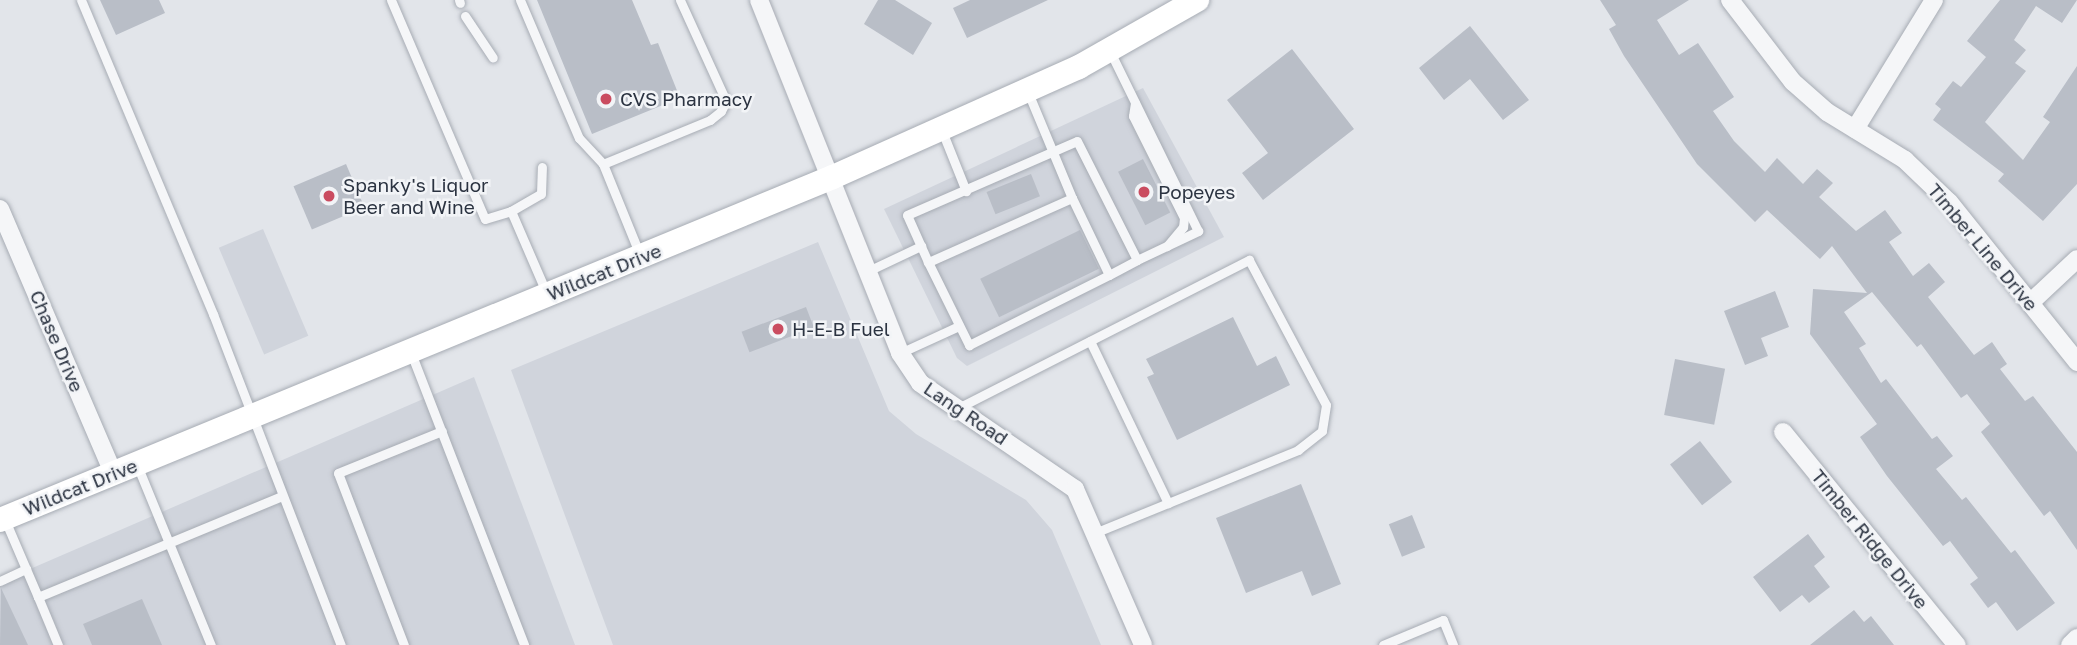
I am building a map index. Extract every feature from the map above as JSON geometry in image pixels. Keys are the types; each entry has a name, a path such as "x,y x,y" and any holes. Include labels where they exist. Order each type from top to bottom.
{"main road":[{"name":"Wildcat Drive","path":"2,520 833,177 1110,51 1197,0"}],"street":[{"name":"Lang Road","path":"759,0 833,177 900,353 920,383 954,409 1075,489 1143,645"},
{"name":"Timber Line Drive","path":"1730,0 1793,82 1827,112 1924,176 2077,362"},
{"path":"1855,129 1934,0"},
{"name":"Chase Drive","path":"0,209 113,473"},
{"path":"2030,303 2077,259"},
{"name":"Timber Ridge Drive","path":"1783,432 1957,645"},
{"path":"2070,645 2077,638"}],"lane":[{"path":"81,0 254,416 282,496 341,645"},
{"path":"391,0 485,219 511,211 541,194 542,167"},
{"path":"520,0 579,138 603,164 640,257"},
{"path":"603,164 683,132 721,111 726,101 680,0"},
{"path":"465,16 493,58"},
{"path":"1110,51 1198,231 969,345 907,215 1077,141 1137,260"},
{"path":"1026,89 1072,198 1109,275"},
{"path":"1135,102 1133,116 1184,218 1183,227 1166,247"},
{"path":"940,128 966,191"},
{"path":"928,262 1072,198"},
{"path":"511,211 547,295"},
{"path":"868,271 921,246"},
{"path":"954,409 1249,260 1326,405 1322,431 1298,450 1095,533"},
{"path":"900,353 959,326"},
{"path":"1090,341 1168,503"},
{"path":"410,351 524,645"},
{"path":"404,645 338,473 442,431"},
{"path":"136,464 211,645"},
{"path":"38,597 282,496"},
{"path":"2,520 58,645"},
{"path":"0,581 26,569"},
{"path":"1382,645 1443,620 1453,645"}],"shaded area":[{"path":"1143,88 1224,237 967,366 957,358 884,209"},
{"path":"263,229 308,336 264,355 219,248"},
{"path":"818,242 889,411 916,434 1026,500 1052,530 1101,645 613,645 511,370"},
{"path":"474,377 575,645 0,645 0,582"}],"building":[{"path":"100,0 159,0 165,13 116,35"},
{"name":"CVS Pharmacy","path":"537,0 632,0 651,45 658,43 680,98 592,134"},
{"path":"878,0 895,0 932,23 913,55 864,24"},
{"path":"970,0 1048,0 967,38 953,8"},
{"path":"1600,0 1689,0 1657,20 1679,55 1698,43 1734,97 1713,111 1734,141 1765,172 1777,158 1803,184 1817,169 1833,183 1819,197 1856,231 1885,210 1902,233 1889,242 1913,276 1929,263 1945,282 1928,297 1974,355 1992,342 2007,364 2000,369 2025,401 2033,396 2077,452 2077,550 2050,511 2044,516 1981,432 1990,424 1967,394 1961,398 1921,344 1917,347 1872,292 1844,312 1866,344 1859,348 1881,383 1886,379 1932,439 1937,436 1953,456 1936,469 1962,500 1966,497 2011,553 2015,550 2055,603 2017,631 1996,602 1988,608 1970,584 1978,578 1950,541 1943,546 1887,476 1860,437 1877,424 1810,334 1813,289 1867,293 1832,246 1820,259 1767,210 1755,222 1697,164 1624,56 1609,29 1616,25"},
{"path":"2000,0 2077,0 2062,23 2036,6 2014,40 2026,50 2015,63 2026,71 1985,122 2023,160 2050,122 2043,117 2077,66 2077,184 2043,221 1998,181 2004,174 1933,120 1941,109 1935,104 1953,81 1961,87 1986,57 1967,41"},
{"path":"1470,26 1529,100 1503,120 1470,79 1444,100 1419,68"},
{"path":"1292,49 1354,129 1263,200 1242,173 1268,153 1227,100"},
{"name":"Popeyes","path":"1143,159 1170,212 1145,225 1118,172"},
{"name":"Spanky's Liquor Beer and Wine","path":"346,164 364,207 312,230 294,186"},
{"path":"1031,174 1040,196 995,214 986,192"},
{"path":"1080,230 1099,269 999,317 980,279"},
{"path":"1775,291 1789,327 1761,338 1768,356 1745,365 1724,311"},
{"name":"H-E-B Fuel","path":"806,307 814,328 749,352 742,332"},
{"path":"1233,317 1257,366 1276,356 1290,385 1177,440 1147,377 1154,374 1146,359"},
{"path":"1675,359 1725,369 1714,425 1664,415"},
{"path":"1700,441 1732,482 1702,505 1670,464"},
{"path":"1301,484 1341,584 1312,596 1302,571 1246,593 1216,518"},
{"path":"1412,515 1425,547 1402,557 1389,524"},
{"path":"1808,534 1825,557 1814,566 1830,587 1809,603 1802,595 1780,612 1753,577"},
{"path":"1,588 28,645 0,645"},
{"path":"142,599 162,645 92,645 83,624"},
{"path":"1854,610 1864,622 1871,616 1894,645 1810,645"}],"place":[{"name":"CVS Pharmacy","path":"606,99"},
{"name":"Popeyes","path":"1144,192"},
{"name":"Spanky's Liquor Beer and Wine","path":"329,196"},
{"name":"H-E-B Fuel","path":"778,329"}]}
